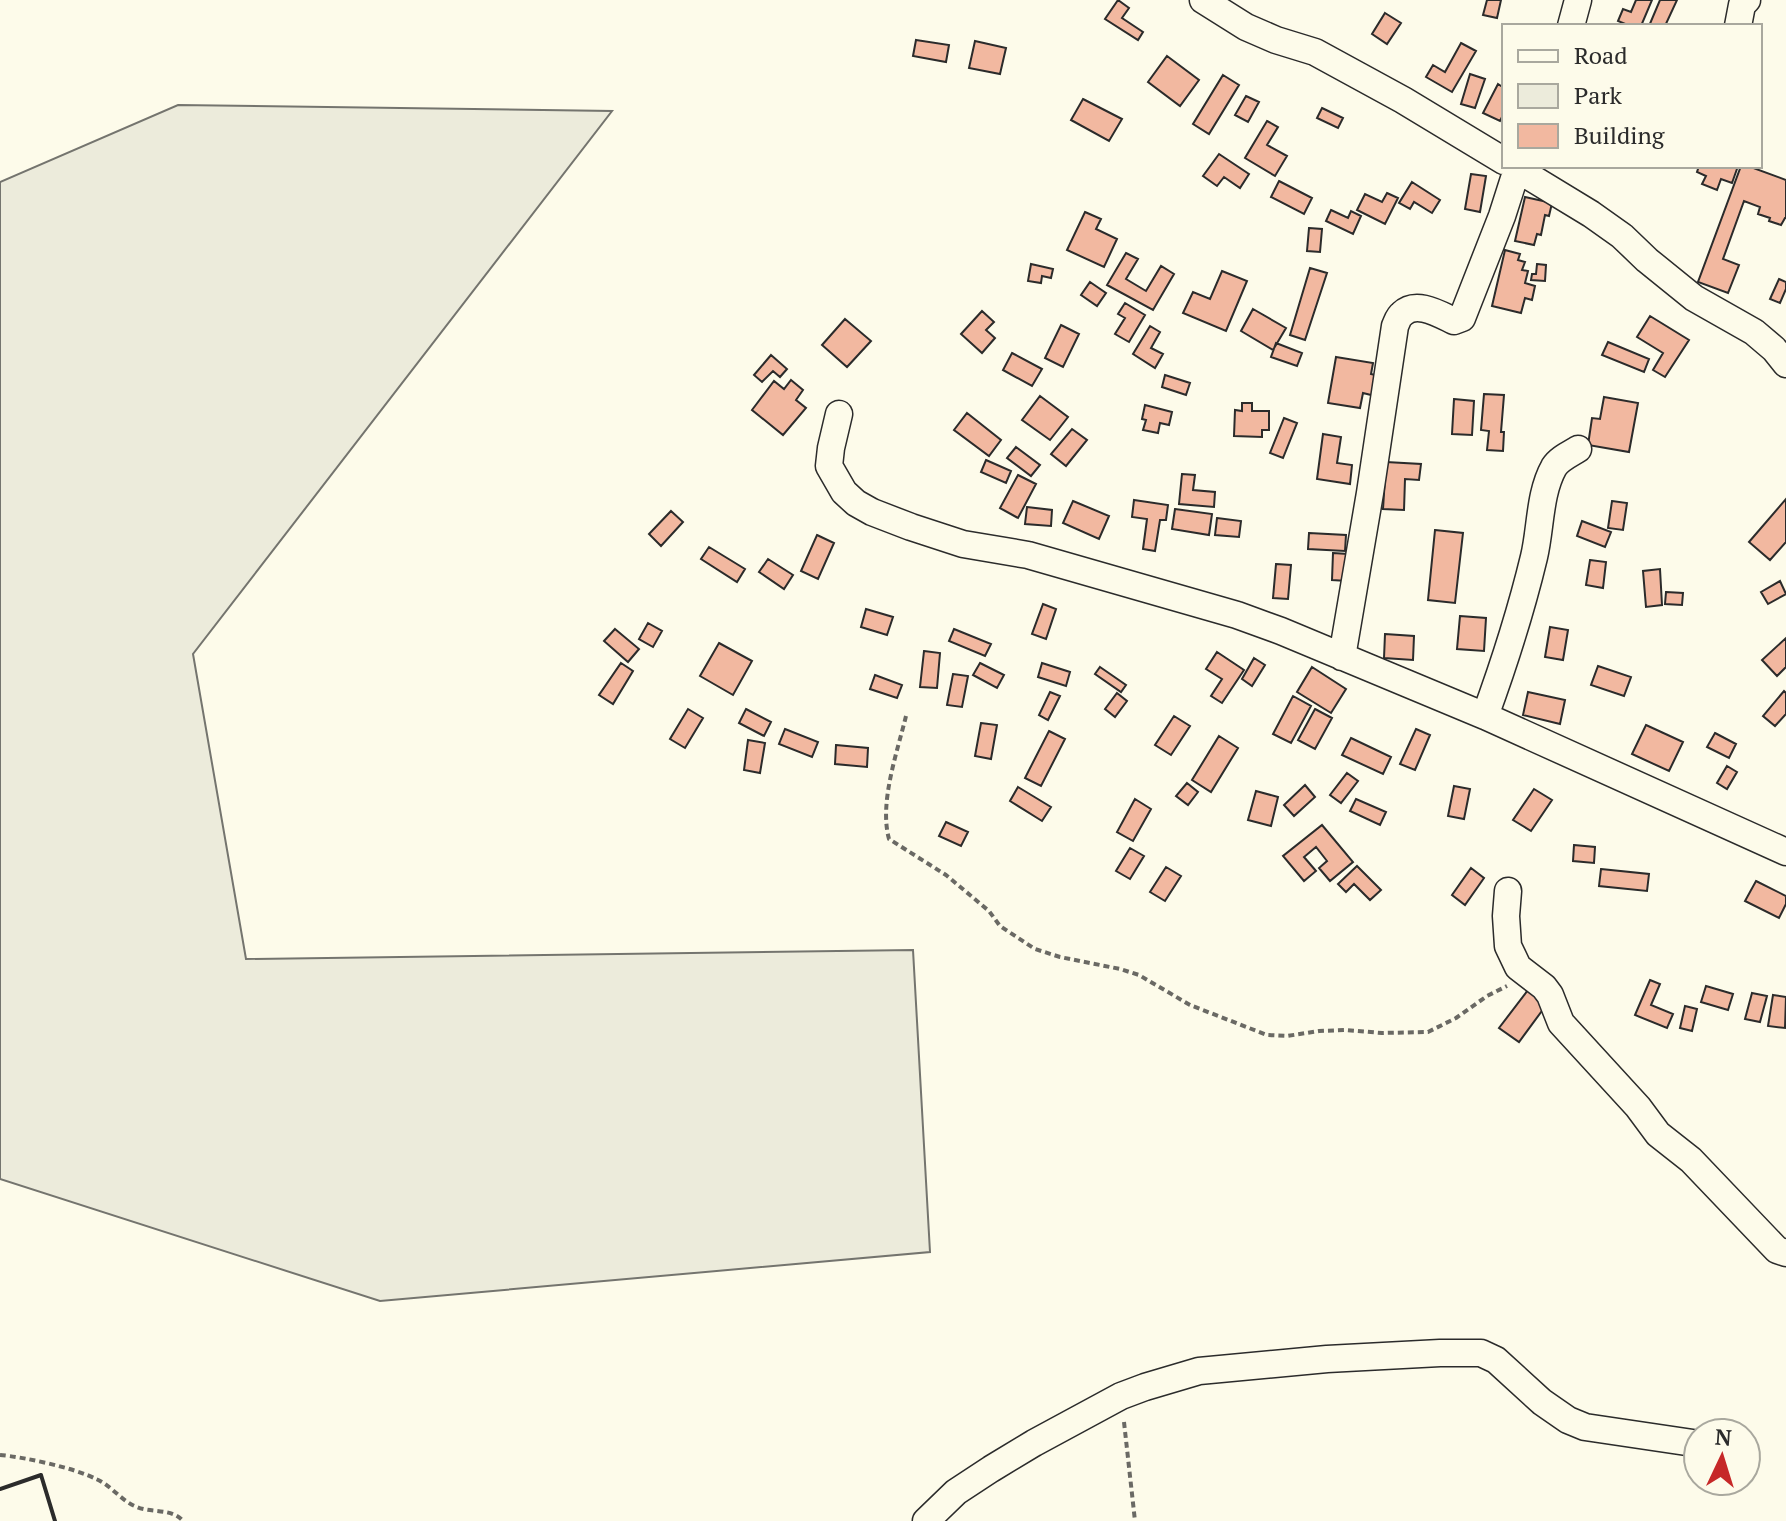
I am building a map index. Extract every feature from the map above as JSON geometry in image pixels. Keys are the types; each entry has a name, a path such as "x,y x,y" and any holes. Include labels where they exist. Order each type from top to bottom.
{"street":[{"path":"1203,0 1246,27 1315,52 1502,158"},
{"path":"1572,24 1578,0"},
{"path":"1738,24 1742,5 1747,0"},
{"path":"1342,657 1395,326 1402,314 1413,308 1430,309 1454,321 1462,318 1502,216 1512,168"},
{"path":"1518,168 1622,236 1694,298 1754,332 1786,364"},
{"path":"839,414 829,466 844,492 872,512 963,544 1028,555 1237,615 1783,843"},
{"path":"1485,716 1508,654 1550,478 1556,464 1578,449"},
{"path":"1508,891 1508,946 1518,967 1550,995 1561,1023 1638,1107 1658,1134 1691,1160 1777,1250 1786,1253"},
{"path":"926,1521 956,1492 991,1469 1121,1396 1199,1371 1327,1359 1481,1353 1496,1360 1542,1402 1577,1424 1682,1441"}],"path":[{"path":"906,716 888,791 885,825 889,839 946,875 989,911 1000,926 1035,949 1139,975 1190,1005 1267,1035 1287,1036 1319,1031 1428,1032 1527,976"},
{"path":"1121,1396 1135,1521"},
{"path":"0,1455 84,1474 100,1480 132,1506 176,1514 183,1521"}],"green space":[{"path":"178,105 612,111 193,654 246,959 913,950 930,1252 380,1301 0,1179 0,182"}],"building":[{"path":"1118,0 1129,8 1122,18 1143,32 1138,40 1105,19"},
{"path":"1487,0 1501,0 1497,18 1483,15"},
{"path":"1636,0 1652,0 1642,24 1618,21 1623,9 1631,12"},
{"path":"1660,0 1677,0 1666,24 1650,24"},
{"path":"1385,13 1401,23 1387,44 1372,34"},
{"path":"916,40 949,45 946,62 913,56"},
{"path":"975,41 1006,48 1000,74 969,68"},
{"path":"1461,43 1476,51 1452,92 1426,77 1433,65 1445,72"},
{"path":"1167,56 1199,80 1180,106 1148,82"},
{"path":"1470,74 1485,79 1475,108 1461,104"},
{"path":"1223,75 1239,85 1209,134 1193,124"},
{"path":"1498,84 1502,87 1500,121 1483,113"},
{"path":"1246,96 1259,102 1248,122 1235,115"},
{"path":"1083,99 1122,119 1109,141 1071,120"},
{"path":"1322,108 1343,118 1338,128 1317,118"},
{"path":"1267,121 1278,127 1267,145 1287,156 1275,176 1245,158"},
{"path":"1219,154 1249,174 1240,188 1224,177 1217,186 1203,176"},
{"path":"1698,168 1737,168 1732,183 1721,179 1717,190 1702,184 1706,176 1697,172"},
{"path":"1740,168 1753,168 1786,180 1786,218 1781,225 1758,214 1760,207 1744,201 1723,259 1739,265 1728,293 1698,282"},
{"path":"1471,174 1486,176 1480,212 1465,209"},
{"path":"1279,181 1312,198 1304,214 1271,197"},
{"path":"1412,182 1440,200 1432,213 1414,202 1410,209 1399,203"},
{"path":"1387,193 1398,198 1385,224 1357,210 1365,194 1382,202"},
{"path":"1525,197 1552,203 1549,216 1545,215 1541,235 1537,234 1534,245 1515,241"},
{"path":"1331,210 1348,218 1351,211 1361,216 1353,234 1326,221"},
{"path":"1085,212 1101,219 1096,229 1117,239 1104,267 1067,250"},
{"path":"1309,228 1322,229 1320,252 1307,251"},
{"path":"1505,250 1520,254 1518,260 1525,262 1522,270 1528,271 1525,283 1535,286 1532,300 1525,298 1521,313 1492,306"},
{"path":"1126,253 1138,259 1126,279 1146,291 1161,266 1174,274 1153,310 1107,285"},
{"path":"1031,264 1053,269 1051,278 1042,276 1041,283 1028,281"},
{"path":"1537,264 1546,265 1545,281 1531,280 1532,274 1536,274"},
{"path":"1310,268 1327,273 1305,340 1290,335"},
{"path":"1222,271 1247,281 1226,331 1183,313 1193,292 1210,299"},
{"path":"1779,279 1786,282 1780,303 1770,299"},
{"path":"1090,282 1106,293 1097,306 1081,295"},
{"path":"1125,303 1145,315 1129,342 1115,334 1125,318 1118,314"},
{"path":"1253,309 1286,328 1273,350 1241,331"},
{"path":"982,311 994,322 986,330 995,338 982,353 961,334"},
{"path":"1650,316 1689,340 1665,377 1653,370 1663,353 1637,337"},
{"path":"845,319 871,341 847,367 822,345"},
{"path":"1061,325 1079,334 1063,367 1045,358"},
{"path":"1150,326 1160,332 1151,348 1163,354 1155,368 1133,354"},
{"path":"1608,342 1649,359 1644,372 1602,355"},
{"path":"1276,343 1302,353 1297,366 1271,357"},
{"path":"1012,353 1042,369 1032,386 1003,370"},
{"path":"771,355 787,369 780,377 773,371 762,382 754,375"},
{"path":"1336,357 1373,363 1371,374 1379,376 1375,396 1363,393 1360,408 1328,403"},
{"path":"1165,375 1190,383 1186,395 1162,387"},
{"path":"791,380 803,390 796,400 806,408 783,435 752,410 774,381 784,389"},
{"path":"1484,394 1504,395 1503,451 1487,450 1489,431 1481,430"},
{"path":"1040,396 1068,417 1050,440 1022,420"},
{"path":"1604,397 1638,403 1629,452 1588,445 1592,418 1600,419"},
{"path":"1454,399 1474,401 1472,435 1452,434"},
{"path":"1242,403 1252,403 1252,411 1269,411 1269,430 1262,430 1262,437 1234,436 1235,410 1242,411"},
{"path":"1145,405 1172,412 1169,425 1160,423 1158,433 1143,430"},
{"path":"967,413 1001,440 989,456 954,430"},
{"path":"1284,418 1297,423 1283,458 1270,453"},
{"path":"1072,429 1087,440 1066,466 1051,454"},
{"path":"1323,434 1341,437 1337,463 1352,465 1350,484 1317,479"},
{"path":"1016,447 1040,465 1031,476 1007,458"},
{"path":"986,460 1011,471 1006,483 981,472"},
{"path":"1386,462 1421,464 1419,480 1405,479 1404,510 1383,509"},
{"path":"1182,474 1195,475 1193,490 1215,492 1214,507 1179,504"},
{"path":"1018,475 1036,484 1018,518 1000,508"},
{"path":"1786,499 1786,542 1770,560 1749,542"},
{"path":"1134,500 1168,505 1166,520 1160,520 1155,551 1143,549 1147,519 1132,517"},
{"path":"1073,501 1109,516 1099,539 1063,523"},
{"path":"1612,501 1627,503 1623,530 1608,528"},
{"path":"1027,507 1052,510 1051,526 1025,524"},
{"path":"1175,509 1212,514 1209,535 1172,529"},
{"path":"671,511 683,522 661,546 649,534"},
{"path":"1217,518 1241,521 1239,537 1215,535"},
{"path":"1582,521 1611,532 1605,547 1577,536"},
{"path":"1435,530 1463,533 1455,603 1428,600"},
{"path":"1309,533 1346,535 1345,551 1308,549"},
{"path":"817,535 834,543 818,579 801,571"},
{"path":"709,547 745,569 737,582 701,559"},
{"path":"1333,553 1348,554 1347,581 1332,580"},
{"path":"768,559 793,575 784,589 759,572"},
{"path":"1590,560 1606,562 1603,588 1586,585"},
{"path":"1276,564 1291,565 1288,599 1273,598"},
{"path":"1660,569 1662,605 1646,607 1643,571"},
{"path":"1780,581 1786,594 1768,604 1761,592"},
{"path":"1666,592 1683,593 1682,605 1665,604"},
{"path":"1043,604 1056,609 1046,639 1032,634"},
{"path":"866,609 893,617 887,635 861,627"},
{"path":"1460,616 1486,618 1484,651 1457,649"},
{"path":"648,623 662,631 653,647 639,639"},
{"path":"1550,627 1568,630 1563,660 1545,657"},
{"path":"615,629 639,649 628,662 604,641"},
{"path":"954,629 991,644 985,656 949,641"},
{"path":"1385,634 1414,636 1413,660 1384,658"},
{"path":"1786,638 1786,667 1777,676 1762,660"},
{"path":"719,643 752,661 733,695 700,676"},
{"path":"924,651 940,653 937,688 920,687"},
{"path":"1217,652 1244,670 1222,703 1211,696 1222,679 1206,669"},
{"path":"1254,658 1265,665 1252,686 1242,679"},
{"path":"621,663 633,671 613,704 599,695"},
{"path":"980,663 1004,675 997,688 973,675"},
{"path":"1042,663 1070,672 1066,686 1038,677"},
{"path":"1598,666 1631,677 1624,696 1591,685"},
{"path":"1100,667 1126,685 1121,692 1095,674"},
{"path":"1312,667 1346,689 1331,713 1297,692"},
{"path":"953,674 968,676 962,707 947,705"},
{"path":"875,675 902,685 897,698 870,689"},
{"path":"1784,691 1786,714 1775,726 1763,716"},
{"path":"1050,692 1060,696 1048,720 1039,715"},
{"path":"1528,692 1565,700 1560,724 1523,715"},
{"path":"1117,693 1127,701 1115,717 1105,709"},
{"path":"1293,696 1311,706 1291,743 1273,734"},
{"path":"688,709 703,718 685,748 670,739"},
{"path":"746,709 771,722 764,736 739,723"},
{"path":"1315,709 1332,718 1315,749 1298,740"},
{"path":"1174,716 1190,726 1171,755 1155,745"},
{"path":"981,723 997,725 991,759 975,756"},
{"path":"1646,725 1683,742 1669,771 1632,754"},
{"path":"785,729 818,742 812,757 779,744"},
{"path":"1416,729 1430,735 1415,770 1400,764"},
{"path":"1049,731 1065,739 1041,786 1025,778"},
{"path":"1715,733 1736,744 1729,758 1707,747"},
{"path":"1219,736 1238,748 1211,792 1192,780"},
{"path":"1351,738 1391,757 1383,774 1342,755"},
{"path":"748,740 765,743 760,773 744,770"},
{"path":"836,745 868,748 867,767 835,764"},
{"path":"1727,766 1737,772 1727,789 1717,783"},
{"path":"1347,773 1358,781 1341,803 1330,795"},
{"path":"1187,783 1198,792 1188,805 1176,796"},
{"path":"1305,785 1315,797 1294,816 1284,805"},
{"path":"1454,786 1470,789 1464,819 1448,816"},
{"path":"1018,787 1051,807 1042,821 1010,801"},
{"path":"1534,789 1552,800 1531,831 1513,820"},
{"path":"1256,791 1278,797 1271,826 1248,820"},
{"path":"1135,799 1151,809 1133,841 1117,832"},
{"path":"1356,799 1386,812 1380,825 1350,811"},
{"path":"946,822 968,832 961,846 939,836"},
{"path":"1322,825 1353,862 1330,881 1319,868 1327,861 1316,847 1304,857 1316,871 1304,881 1283,856"},
{"path":"1574,845 1595,847 1594,863 1573,861"},
{"path":"1130,848 1144,856 1130,879 1116,871"},
{"path":"1357,866 1381,890 1370,900 1354,884 1346,892 1338,884"},
{"path":"1166,867 1181,876 1165,901 1150,892"},
{"path":"1471,868 1484,878 1465,905 1452,895"},
{"path":"1601,869 1649,874 1647,891 1599,886"},
{"path":"1756,881 1786,896 1786,904 1779,918 1745,901"},
{"path":"1650,980 1660,984 1651,1005 1673,1014 1667,1028 1635,1015"},
{"path":"1706,986 1733,994 1728,1010 1701,1002"},
{"path":"1528,990 1547,1004 1519,1042 1499,1028"},
{"path":"1752,993 1767,996 1760,1022 1745,1019"},
{"path":"1773,995 1786,997 1785,1028 1768,1026"},
{"path":"1685,1006 1697,1009 1692,1031 1680,1028"}],"wall":[{"path":"0,1489 41,1475 55,1521"}]}
